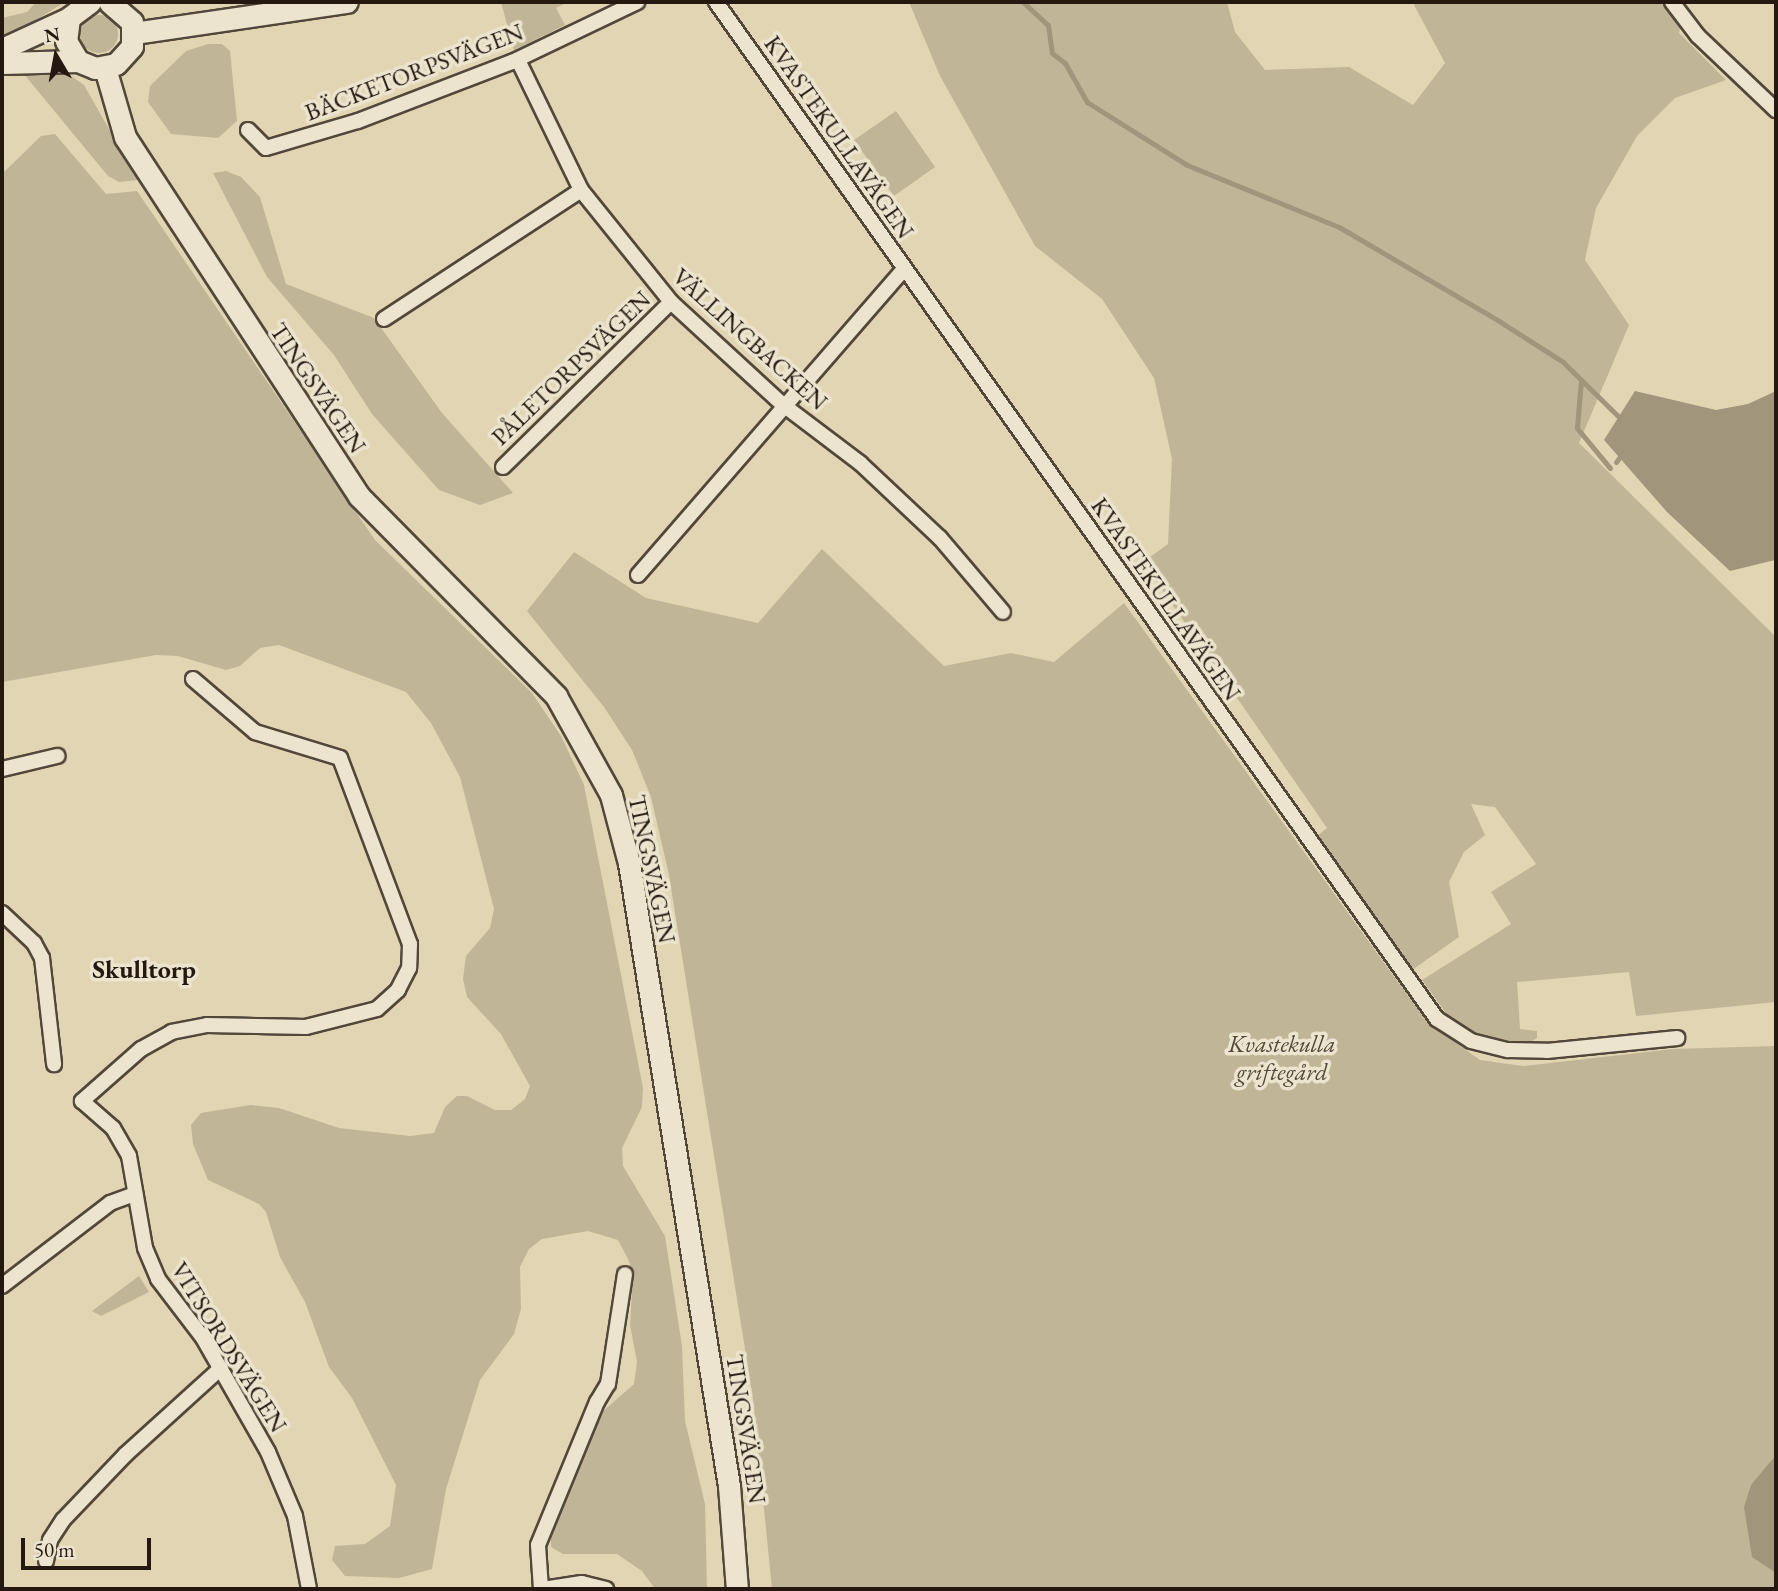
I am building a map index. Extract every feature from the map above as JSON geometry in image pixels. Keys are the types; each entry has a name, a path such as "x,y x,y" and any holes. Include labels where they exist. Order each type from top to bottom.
{"street":[{"path":"2,49 69,18 90,2"},
{"path":"2,63 78,61 105,68 126,56 134,33 126,13 109,2"},
{"path":"134,33 347,2"},
{"name":"BÄCKETORPSVÄGEN","path":"248,130 260,146 279,145 382,113 518,60 637,2"},
{"name":"KVASTEKULLAVÄGEN","path":"716,2 1437,1019 1471,1041 1508,1050 1547,1051 1678,1038"},
{"path":"1672,2 1698,36 1776,110"},
{"path":"69,18 66,41 78,61"},
{"name":"VÄLLINGBACKEN","path":"518,60 581,190 671,302 782,404 860,463 940,538 1003,612"},
{"name":"TINGSVÄGEN","path":"105,68 125,137 359,496 556,696 611,795 629,863 729,1486 737,1589"},
{"path":"384,319 581,190"},
{"path":"638,575 782,404 904,269"},
{"name":"PÅLETORPSVÄGEN","path":"503,467 671,302"},
{"name":"VITSORDSVÄGEN","path":"193,679 255,732 340,758 410,944 408,968 388,1002 362,1015 306,1027 207,1025 172,1032 141,1049 82,1101 122,1141 150,1265 221,1368 268,1452 295,1516 309,1589"},
{"path":"2,769 57,756"},
{"path":"3,915 34,943 42,958 54,1064"},
{"path":"2,1286 110,1203 135,1194"},
{"path":"606,1589 582,1583 542,1589 538,1545 597,1402 608,1384 625,1274"},
{"path":"46,1561 51,1540 63,1520 126,1454 221,1368"}],"green space":[{"path":"36,2 65,2 2,41 2,18 27,12"},
{"path":"501,2 568,2 556,8 565,25 514,50"},
{"path":"909,2 1227,2 1235,32 1265,70 1349,67 1413,105 1445,63 1414,5 1417,2 1685,2 1679,33 1726,80 1675,98 1637,136 1596,208 1585,260 1629,325 1579,443 1776,637 1776,1002 1636,1016 1629,972 1517,982 1520,1029 1537,1031 1537,1038 1525,1045 1493,1042 1451,1020 1422,980 1511,924 1491,892 1536,864 1495,807 1471,804 1485,835 1464,852 1449,882 1459,937 1412,970 1317,836 1327,828 1143,562 1168,544 1172,459 1154,378 1102,299 1035,246 940,76"},
{"path":"99,15 112,21 118,34 112,47 99,53 86,47 80,34 86,21"},
{"path":"208,44 222,44 230,51 237,121 218,138 171,134 148,102 150,86 186,51"},
{"path":"64,71 84,85 138,180 119,182 108,176 23,73"},
{"path":"896,111 935,167 894,196 854,140"},
{"path":"55,134 106,194 137,191 375,540 532,693 561,736 584,785 643,1088 642,1107 622,1148 623,1166 665,1236 682,1346 685,1421 705,1504 707,1589 655,1589 642,1571 617,1554 563,1554 551,1547 551,1529 593,1420 634,1384 637,1362 630,1325 633,1273 628,1259 618,1240 588,1231 542,1239 529,1249 520,1267 521,1309 514,1334 480,1380 446,1489 432,1569 399,1578 345,1576 332,1560 335,1546 365,1544 390,1526 396,1485 352,1398 329,1367 305,1302 280,1257 266,1212 259,1204 208,1180 193,1144 191,1125 201,1113 250,1105 279,1108 339,1128 410,1136 434,1133 445,1107 457,1096 467,1096 495,1110 511,1110 525,1099 530,1086 501,1034 467,997 463,979 466,956 490,928 494,909 460,777 431,723 406,692 279,645 260,648 240,666 226,670 178,656 156,655 2,682 2,174 41,136"},
{"path":"226,171 241,177 260,197 286,284 374,318 442,413 513,493 480,505 439,490 372,414 334,355 267,277 213,173"},
{"name":"Kvastekulla griftegård","path":"822,549 944,666 1011,653 1054,662 1124,603 1427,1022 1480,1060 1523,1066 1673,1049 1776,1046 1776,1589 772,1589 753,1399 669,875 651,797 632,750 604,707 527,611 574,552 646,598 758,623"},
{"path":"139,1276 149,1292 101,1316 92,1311"}],"shaded area":[{"path":"1635,391 1716,410 1748,404 1776,391 1775,560 1730,571 1667,512 1604,440"},
{"path":"1776,1455 1776,1573 1752,1557 1744,1507 1751,1485"}],"waterway":[{"path":"1023,2 1048,25 1052,53 1065,63 1087,102 1187,165 1339,227 1499,321 1563,362 1618,416"},
{"path":"1581,380 1577,428 1610,468"},
{"path":"1616,462 1619,458"}],"district":[{"name":"Skulltorp","path":"144,970"}]}
